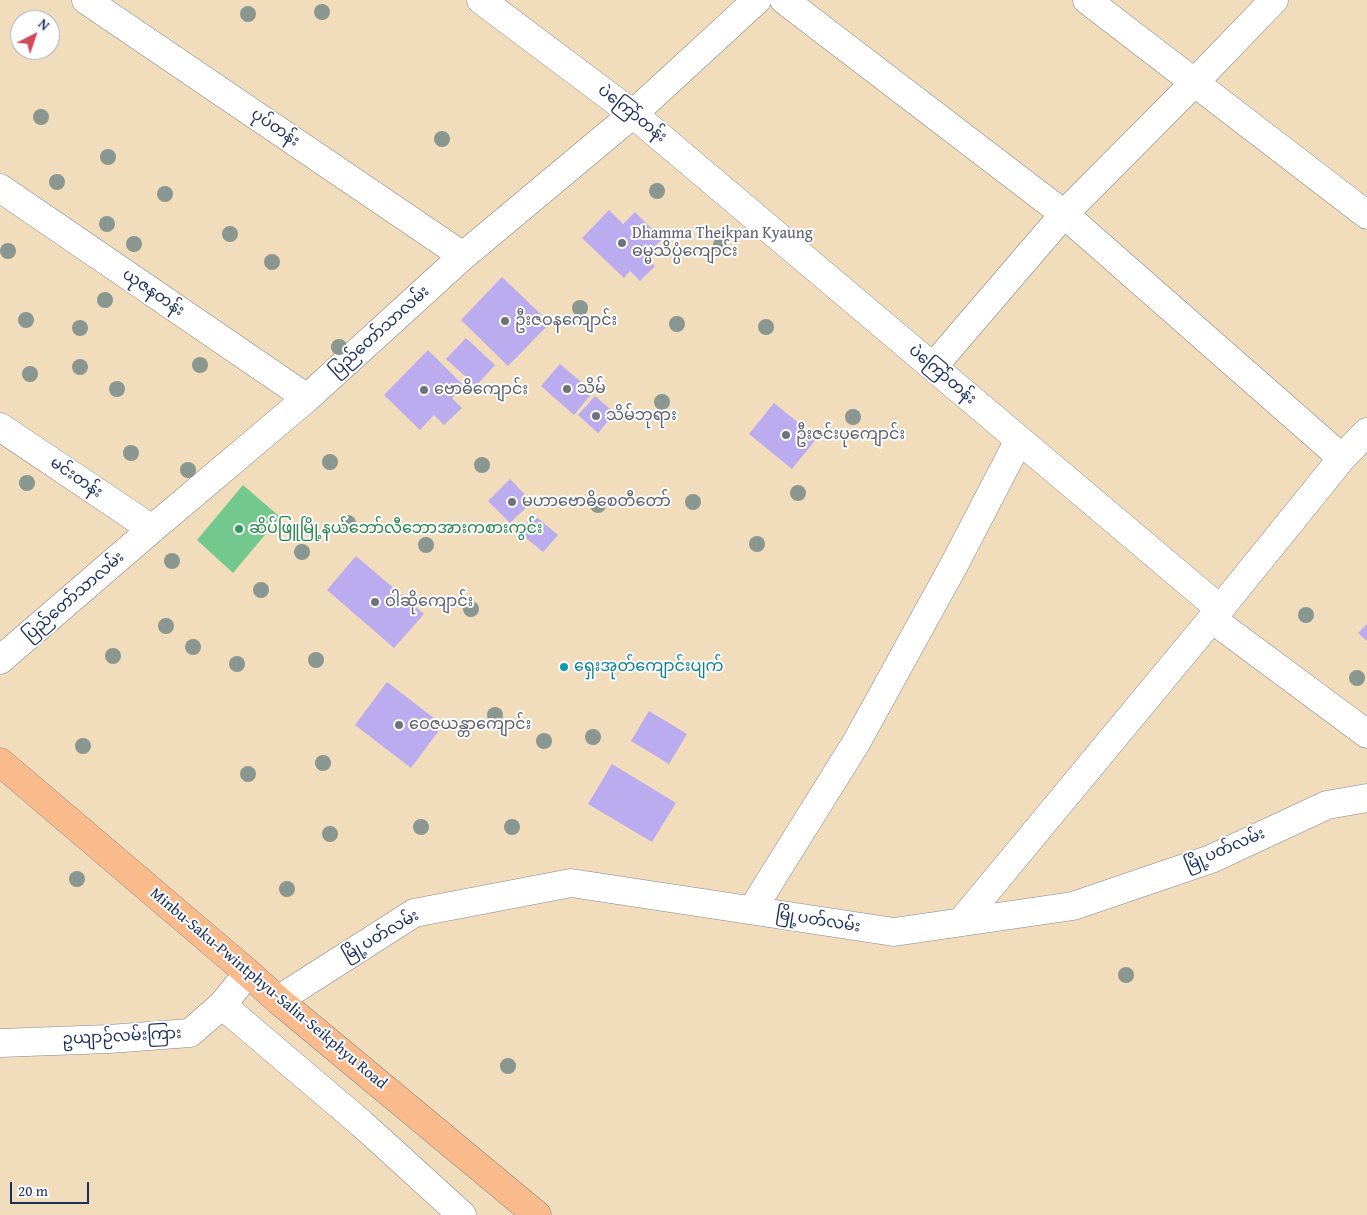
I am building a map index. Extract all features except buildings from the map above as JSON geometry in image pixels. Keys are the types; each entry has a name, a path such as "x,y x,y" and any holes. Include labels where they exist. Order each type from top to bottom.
{"main road":[{"name":"Minbu-Saku-Pwintphyu-Salin-Seikphyu Road","path":"0,762 278,1000 537,1215"}],"street":[{"name":"ပုပ်တန်း","path":"86,0 463,256"},
{"name":"ပဲကြော်တန်း","path":"481,0 633,114 1019,440 1216,614 1367,734"},
{"name":"ပြည်တော်သာလမ်း","path":"0,660 307,398 463,256 633,114 757,0"},
{"path":"784,0 1064,214 1342,458"},
{"path":"1087,0 1367,216"},
{"path":"933,367 1064,214 1274,0"},
{"name":"ယုဇနတန်း","path":"0,188 307,398"},
{"name":"မင်းတန်း","path":"0,427 152,529"},
{"path":"961,922 1216,614 1342,458 1367,432"},
{"path":"752,910 856,744 954,565 1019,440"},
{"name":"မြို့ပတ်လမ်း","path":"278,1000 414,913 571,883 894,932 1073,906 1210,859 1327,805 1367,798"},
{"name":"ဥယျာဉ်လမ်းကြား","path":"0,1043 110,1040 190,1033 222,1005 248,973"},
{"path":"222,1005 362,1124 462,1215"}],"green space":[{"name":"ဆိပ်ဖြူမြို့နယ်ဘော်လီဘောအားကစားကွင်း","path":"243,485 280,517 233,573 197,540"}],"place":[{"name":"Dhamma Theikpan Kyaung ဓမ္မသိပ္ပံကျောင်း","path":"622,243"},
{"name":"ဦးဇဝနကျောင်း","path":"505,321"},
{"name":"သိမ်","path":"567,389"},
{"name":"ဗောဓိကျောင်း","path":"424,390"},
{"name":"သိမ်ဘုရား","path":"596,416"},
{"name":"ဦးဇင်းပုကျောင်း","path":"786,435"},
{"name":"မဟာဗောဓိစေတီတော်","path":"512,502"},
{"name":"ဆိပ်ဖြူမြို့နယ်ဘော်လီဘောအားကစားကွင်း","path":"239,529"},
{"name":"ဝါဆိုကျောင်း","path":"375,602"},
{"name":"ရှေးအုတ်ကျောင်းပျက်","path":"564,667"},
{"name":"ဝေဇယန္တာကျောင်း","path":"399,725"}]}
